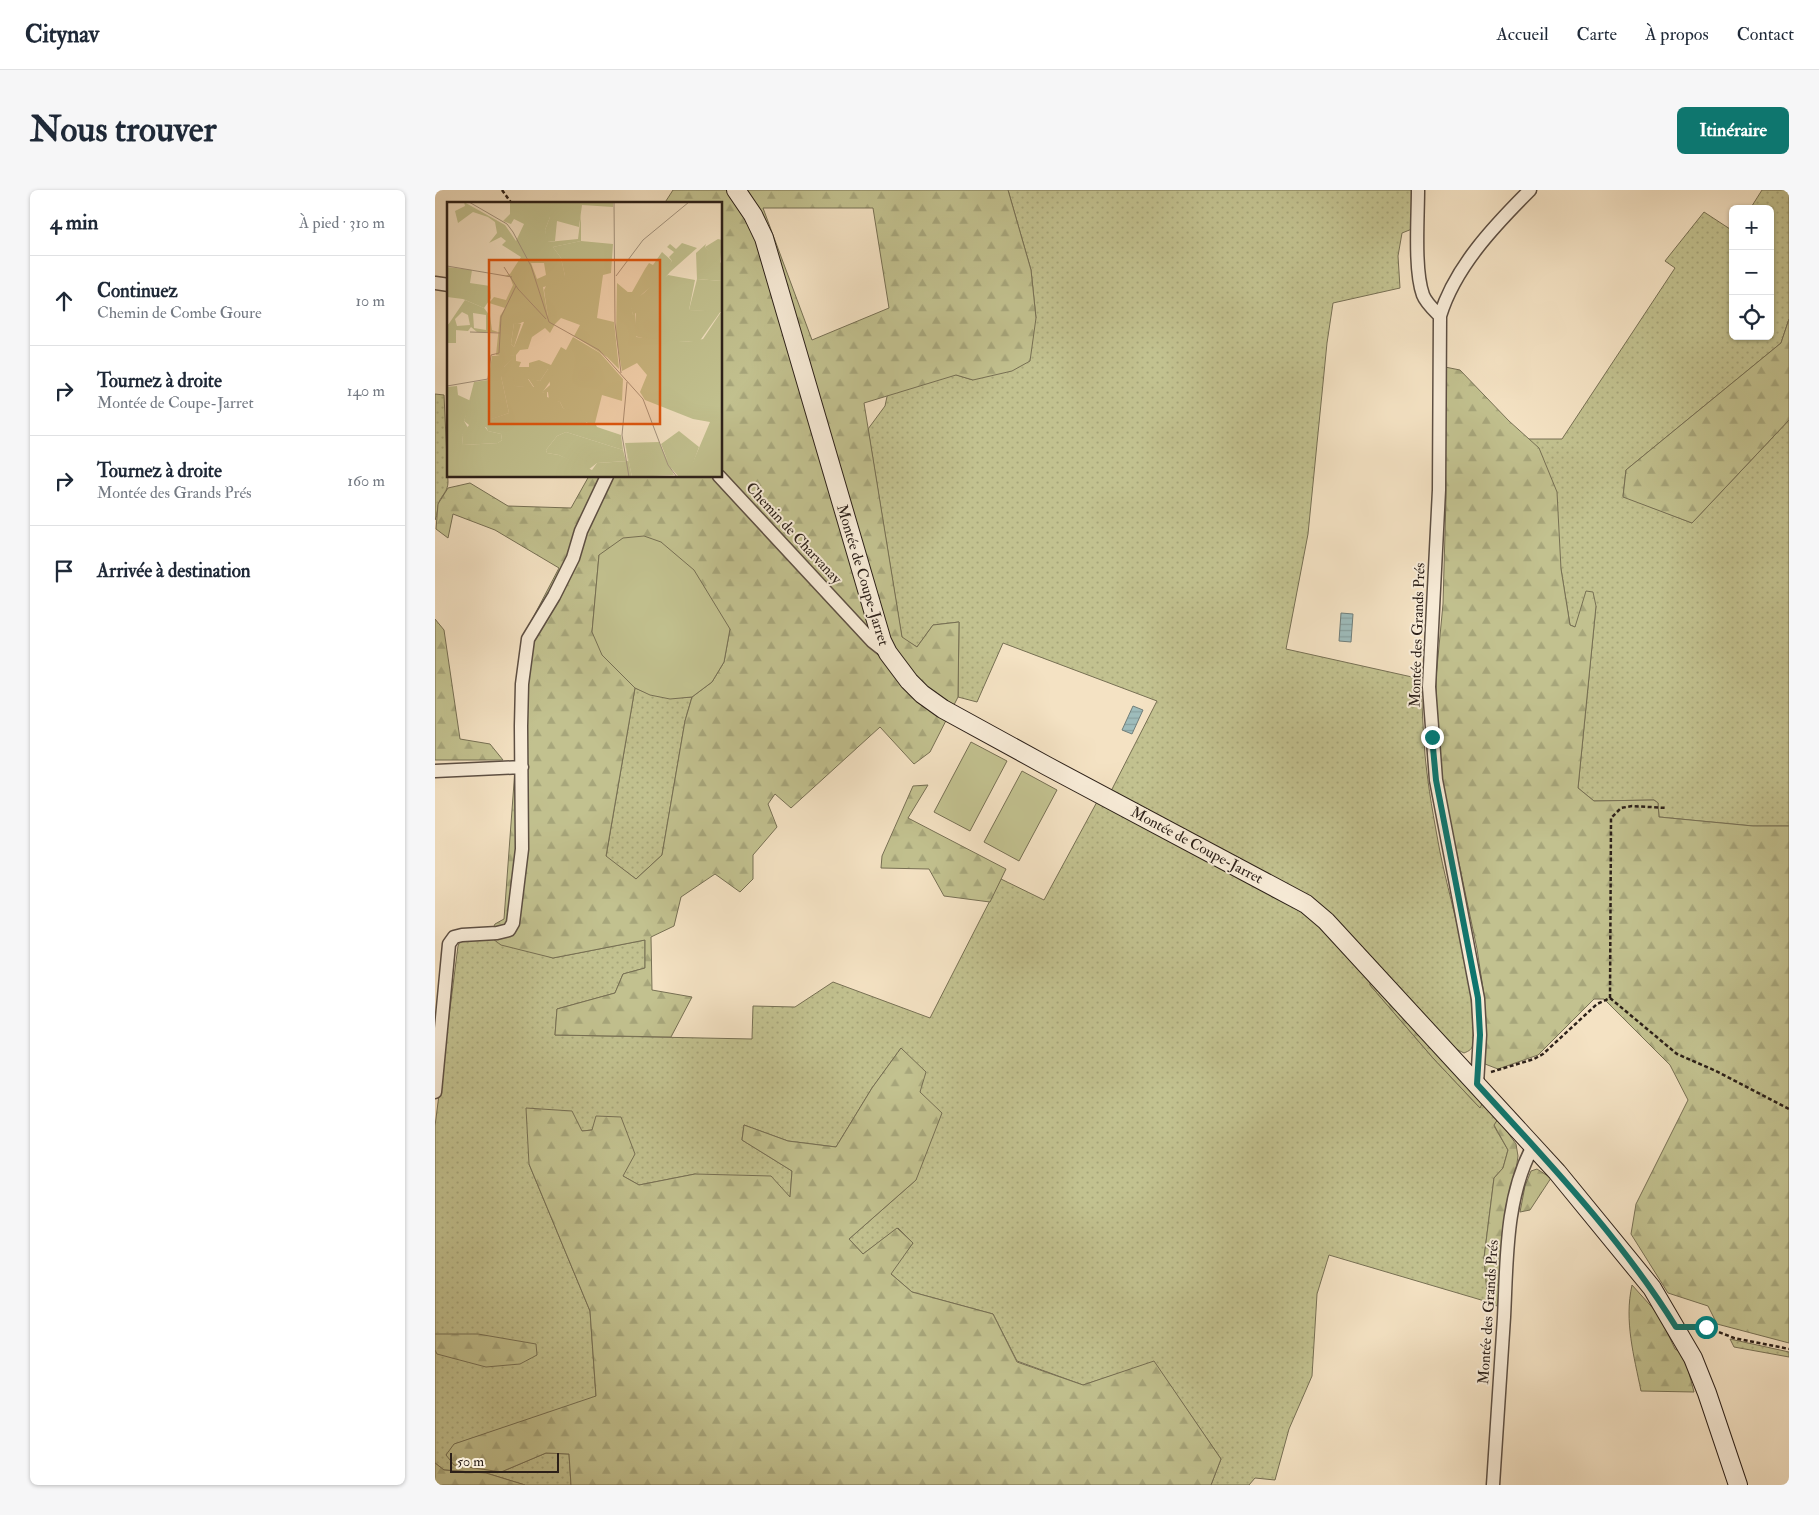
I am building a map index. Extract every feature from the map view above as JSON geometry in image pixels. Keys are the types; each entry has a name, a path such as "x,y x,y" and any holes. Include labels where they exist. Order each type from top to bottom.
{"main road":[{"name":"Montée de Coupe-Jarret","path":"736,190 759,225 772,262 882,641 888,653 915,688 943,709 1306,904 1326,921 1477,1080 1557,1172 1652,1288 1693,1358 1738,1485"}],"street":[{"path":"1417,190 1419,276 1423,295 1440,316"},
{"name":"Montée des Grands Prés","path":"1477,1080 1480,1035 1478,998 1436,780 1429,687 1439,490 1440,316 1446,296 1470,260 1489,234 1530,190"},
{"path":"435,1092 449,944 454,937 462,935 497,933 509,930 513,923 523,849 523,684 528,639 554,596 573,558 581,531 606,478"},
{"name":"Chemin de Charvanay","path":"721,478 872,641 888,653"},
{"path":"435,771 522,767"},
{"name":"Montée des Grands Prés","path":"1493,1485 1509,1233 1517,1188 1526,1159 1533,1146"}],"path":[{"path":"502,190 511,202"},
{"path":"1610,998 1611,818 1621,808 1632,806 1667,808"},
{"path":"1477,1080 1498,1069 1534,1059 1543,1054 1597,1004 1610,998"},
{"path":"1610,998 1677,1054 1716,1071 1789,1109"},
{"path":"1676,1327 1706,1327 1735,1338 1789,1349"}],"green space":[{"path":"673,190 1008,190 1031,270 1036,318 1030,361 1012,371 973,380 956,375 864,403 902,637 917,647 933,625 959,622 958,697 930,752 914,764 880,727 791,808 775,794 768,804 777,827 753,855 753,879 740,892 715,874 681,897 674,926 651,937 652,990 692,997 671,1037 555,1035 557,1009 615,993 623,974 645,968 645,940 553,958 501,945 489,936 495,924 504,919 525,633 559,568 495,530 453,514 448,538 436,529 438,504 448,488 470,483 508,506 571,508 588,478 723,478 723,202 665,202","holes":["763,208 873,208 889,308 812,340","599,555 730,629 724,662 712,682 692,697 685,721 662,855 636,879 606,856 635,688 592,632"]},
{"path":"1008,190 1413,190 1412,229 1402,233 1398,256 1400,288 1333,303 1327,343 1308,534 1286,649 1421,679 1425,755 1431,804 1471,995 1473,1045 1468,1051 1464,1053 1456,1049 1368,953 1331,918 1110,793 1157,701 1003,643 977,702 958,697 959,622 933,625 917,647 902,638 868,429 885,406 891,378 911,361 973,380 1036,318 1031,270"},
{"path":"1762,190 1789,190 1789,319 1781,343 1626,470 1623,496 1692,523 1789,420 1789,826 1753,826 1659,817 1658,803 1654,800 1594,801 1578,788 1596,606 1575,627 1570,625 1561,569 1528,439 1562,439 1675,268 1665,261 1704,212 1729,228 1729,340 1774,340 1774,205 1753,205"},
{"path":"1789,319 1789,420 1692,523 1623,497 1626,470 1781,343"},
{"path":"1445,367 1460,370 1509,421 1539,448 1557,492 1561,569 1570,625 1575,627 1586,591 1593,592 1596,606 1578,788 1594,801 1654,800 1658,803 1659,817 1753,826 1789,826 1789,1343 1717,1324 1708,1306 1668,1293 1631,1234 1636,1204 1688,1100 1670,1065 1604,999 1594,999 1538,1055 1498,1069 1485,1064 1484,995 1477,949 1443,787 1437,726 1436,678 1443,604 1446,498"},
{"path":"435,394 444,395 448,485 439,502 435,520"},
{"path":"644,536 661,542 694,570 730,629 724,662 712,682 692,697 670,699 650,695 635,688 602,655 592,632 599,555 623,538"},
{"path":"435,619 444,630 460,739 490,744 503,760 435,760"},
{"path":"635,688 663,697 692,697 685,721 662,855 636,879 606,857"},
{"path":"971,742 1007,761 970,831 934,812"},
{"path":"1022,771 1057,790 1019,861 984,842"},
{"path":"928,785 908,818 1006,869 990,902 944,896 929,869 881,868 882,856 913,786"},
{"path":"1098,800 1272,894 1316,923 1371,977 1370,985 1433,1058 1479,1107 1483,1102 1498,1119 1494,1126 1508,1150 1503,1168 1494,1178 1484,1258 1488,1302 1329,1255 1317,1294 1312,1376 1289,1429 1275,1480 1255,1478 1249,1485 1211,1485 1221,1459 1154,1362 1083,1385 1017,1361 993,1314 912,1292 890,1273 913,1243 898,1228 863,1254 849,1239 916,1180 920,1092 901,1048 872,1088 836,1147 788,1141 744,1125 742,1140 792,1171 790,1198 695,1174 639,1185 623,1176 592,1130 582,1131 529,1164 590,1311 596,1397 455,1444 446,1455 501,1472 546,1453 569,1454 571,1485 525,1485 486,1473 444,1470 435,1463 435,1126 460,941 489,936 553,958 645,940 645,968 623,974 615,993 557,1009 555,1035 752,1039 753,1006 795,1007 833,982 930,1018 1001,879 1044,900"},
{"path":"1371,977 1483,1102 1480,1108 1433,1058 1370,985"},
{"path":"901,1048 926,1072 920,1092 942,1113 916,1180 849,1239 863,1254 897,1228 913,1243 891,1274 912,1292 993,1314 1017,1362 1083,1385 1154,1361 1221,1459 1211,1485 571,1485 569,1454 546,1453 501,1472 454,1465 446,1455 454,1444 596,1396 590,1311 529,1164 526,1108 572,1111 582,1131 592,1130 596,1116 621,1117 635,1154 623,1176 639,1185 695,1174 771,1176 790,1197 792,1171 742,1140 744,1125 788,1141 836,1147 872,1088"},
{"path":"1498,1119 1516,1144 1518,1156 1497,1306 1488,1302 1484,1258 1494,1178 1503,1168 1508,1150 1494,1125"},
{"path":"1537,1169 1551,1178 1530,1210 1520,1212 1525,1186 1531,1171"},
{"path":"1632,1285 1659,1315 1675,1349 1684,1354 1694,1392 1641,1391 1629,1325"},
{"path":"435,1334 478,1334 536,1344 537,1355 520,1364 486,1367 437,1354 435,1350"},
{"path":"1730,1339 1789,1352 1789,1357 1734,1347"},
{"path":"435,1463 444,1470 486,1473 525,1485 435,1485"}],"water":[{"path":"1341,613 1353,614 1351,642 1339,641"},
{"path":"1133,706 1143,710 1132,734 1122,730"}],"route":[{"path":"1432,737 1436,780 1478,998 1480,1035 1477,1084 1557,1172 1652,1288 1676,1327 1706,1327"}]}
